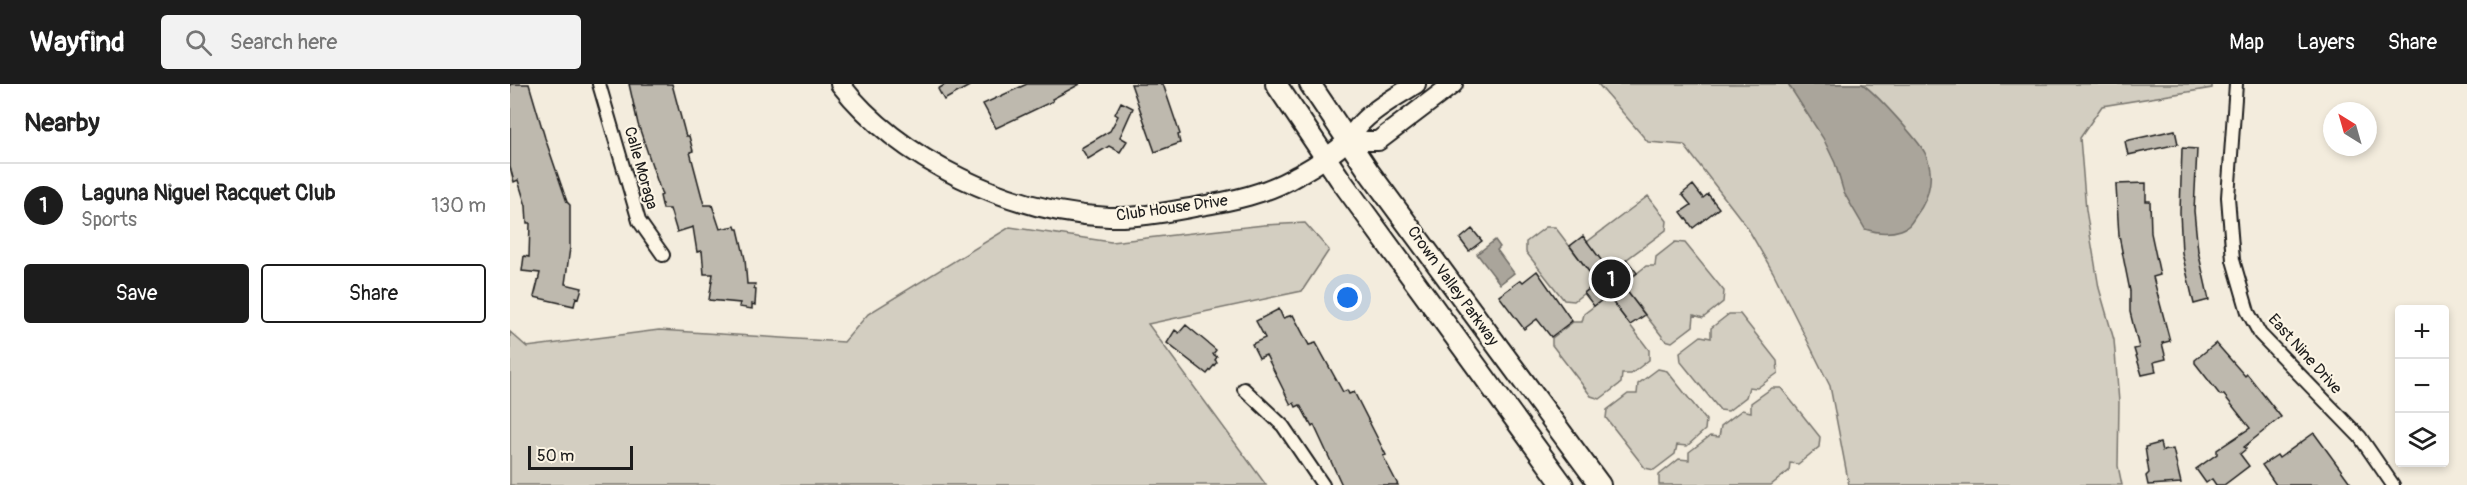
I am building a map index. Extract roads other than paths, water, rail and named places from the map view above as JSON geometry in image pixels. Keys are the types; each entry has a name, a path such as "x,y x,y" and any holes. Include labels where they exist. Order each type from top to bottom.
{"main road":[{"name":"Crown Valley Parkway","path":"1276,84 1325,157 1563,485"},
{"name":"Crown Valley Parkway","path":"1310,84 1347,141 1600,485"}],"street":[{"name":"Calle Moraga","path":"599,84 639,221 663,255"},
{"name":"Club House Drive","path":"840,84 858,106 899,141 946,171 992,192 1073,214 1111,217 1155,214 1251,197 1298,176 1347,141 1363,121 1416,84"},
{"path":"1347,141 1378,141 1453,84"},
{"name":"East Nine Drive","path":"2236,84 2229,197 2233,260 2248,312 2260,334 2360,437 2393,485"},
{"path":"1244,389 1283,426 1323,485"}],"place":[{"name":"Laguna Niguel Racquet Club","path":"1611,279"}]}
